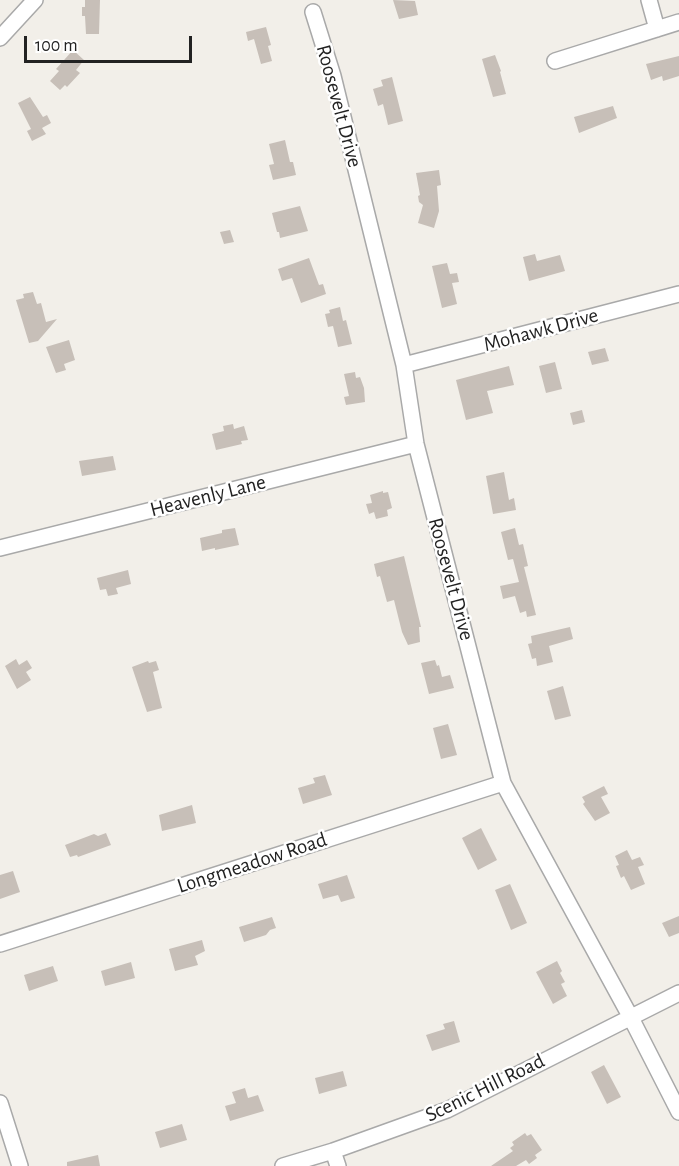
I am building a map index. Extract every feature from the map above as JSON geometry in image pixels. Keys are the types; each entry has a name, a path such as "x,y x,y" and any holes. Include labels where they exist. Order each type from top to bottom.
{"street":[{"path":"0,38 35,0"},
{"path":"649,0 657,29"},
{"name":"Roosevelt Drive","path":"313,12 333,76 404,365 416,444 503,783 630,1016 679,1112"},
{"path":"555,61 679,22"},
{"name":"Mohawk Drive","path":"404,365 679,294"},
{"name":"Heavenly Lane","path":"0,549 416,444"},
{"name":"Longmeadow Road","path":"0,944 503,783"},
{"name":"Scenic Hill Road","path":"283,1166 333,1151 447,1110 679,993"},
{"path":"0,1103 20,1166"},
{"path":"333,1151 338,1166"}],"building":[{"path":"85,0 100,0 99,34 86,34 85,16 82,16"},
{"path":"393,0 415,1 418,15 399,19"},
{"path":"266,27 272,61 261,64 254,39 248,41 246,32"},
{"path":"73,50 84,60 76,70 80,73 67,87 65,85 60,90 50,81 59,71 56,69"},
{"path":"495,55 506,94 493,97 482,59"},
{"path":"679,56 679,76 663,81 662,76 651,80 646,64"},
{"path":"392,77 403,121 388,125 383,104 378,106 373,89 383,86 381,80"},
{"path":"30,97 43,117 47,115 51,123 42,128 46,134 32,141 27,131 31,129 18,103"},
{"path":"613,106 617,118 579,133 574,117"},
{"path":"285,140 290,162 293,162 296,175 273,180 269,165 274,164 269,144"},
{"path":"439,170 441,185 437,186 439,211 434,228 418,223 423,205 419,202 416,173"},
{"path":"300,206 308,231 280,238 272,213"},
{"path":"230,230 234,242 224,244 220,232"},
{"path":"535,254 537,261 560,255 565,271 529,281 523,257"},
{"path":"309,258 319,285 323,284 326,294 301,303 292,278 282,281 278,269"},
{"path":"447,263 450,274 457,273 459,282 452,283 457,304 442,308 432,266"},
{"path":"33,292 37,304 41,303 46,322 57,319 38,341 29,343 16,300 24,298 23,294"},
{"path":"340,307 352,344 338,347 333,326 328,327 325,314 330,313 329,310"},
{"path":"69,340 75,360 64,364 66,370 56,373 46,347"},
{"path":"605,348 609,361 592,365 588,352"},
{"path":"555,362 562,389 546,393 539,366"},
{"path":"509,366 514,385 487,391 493,413 466,420 456,380"},
{"path":"355,372 356,378 360,377 364,388 365,402 346,405 344,397 349,396 344,374"},
{"path":"582,410 585,422 573,425 570,413"},
{"path":"233,424 234,429 244,426 248,440 241,441 242,444 216,450 212,434 224,431 223,426"},
{"path":"113,456 116,470 82,476 79,461"},
{"path":"504,472 509,500 514,498 516,510 493,514 486,476"},
{"path":"383,491 383,493 388,492 392,508 387,510 388,516 376,519 374,512 369,514 366,504 372,503 370,495"},
{"path":"235,528 239,545 202,551 200,538"},
{"path":"515,528 519,545 523,544 528,566 524,567 536,615 527,617 526,611 520,613 515,596 503,599 500,586 519,582 513,559 508,560 501,532"},
{"path":"404,556 421,627 419,627 420,642 408,645 402,632 394,600 387,602 374,564"},
{"path":"128,570 131,584 116,588 118,594 108,596 106,589 100,590 97,578"},
{"path":"570,627 573,639 549,646 553,662 537,666 536,658 532,659 528,644 532,643 531,636"},
{"path":"16,659 19,665 27,660 32,668 26,672 31,680 17,689 5,666"},
{"path":"435,660 442,677 450,675 454,688 429,694 421,663"},
{"path":"148,661 149,663 156,661 159,670 153,672 162,708 147,712 132,667"},
{"path":"563,686 571,716 555,720 547,691"},
{"path":"448,724 457,755 441,759 433,728"},
{"path":"325,775 332,795 303,804 298,788 315,783 313,778"},
{"path":"604,786 608,794 601,797 610,813 595,821 583,804 585,802 582,797"},
{"path":"192,805 196,823 162,831 159,815"},
{"path":"481,828 497,860 478,870 462,838"},
{"path":"106,833 111,845 78,857 77,855 70,857 65,845 94,834 98,836"},
{"path":"627,850 632,860 640,857 644,865 638,867 645,884 631,890 624,876 621,878 615,856"},
{"path":"13,871 20,892 0,899 0,875"},
{"path":"347,875 355,898 341,902 338,895 323,899 318,884"},
{"path":"510,884 527,923 511,930 495,890"},
{"path":"679,916 679,933 669,937 662,923"},
{"path":"272,917 276,928 270,930 266,935 244,942 239,927"},
{"path":"202,940 205,951 195,956 198,965 175,971 169,949"},
{"path":"557,961 565,982 561,984 567,996 553,1004 536,972"},
{"path":"131,962 135,978 105,986 101,971"},
{"path":"53,966 58,981 29,991 24,975"},
{"path":"454,1021 460,1042 432,1051 426,1035 445,1029 443,1024"},
{"path":"604,1065 621,1097 607,1104 591,1072"},
{"path":"343,1071 347,1086 319,1094 315,1078"},
{"path":"245,1088 248,1098 258,1095 264,1111 230,1121 225,1106 236,1103 232,1092"},
{"path":"182,1124 187,1140 160,1148 155,1132"},
{"path":"525,1133 527,1136 531,1134 542,1150 535,1155 537,1158 529,1164 526,1160 516,1166 491,1166 513,1151 510,1148 514,1145 512,1142"},
{"path":"98,1155 100,1166 67,1166 67,1162"}]}
